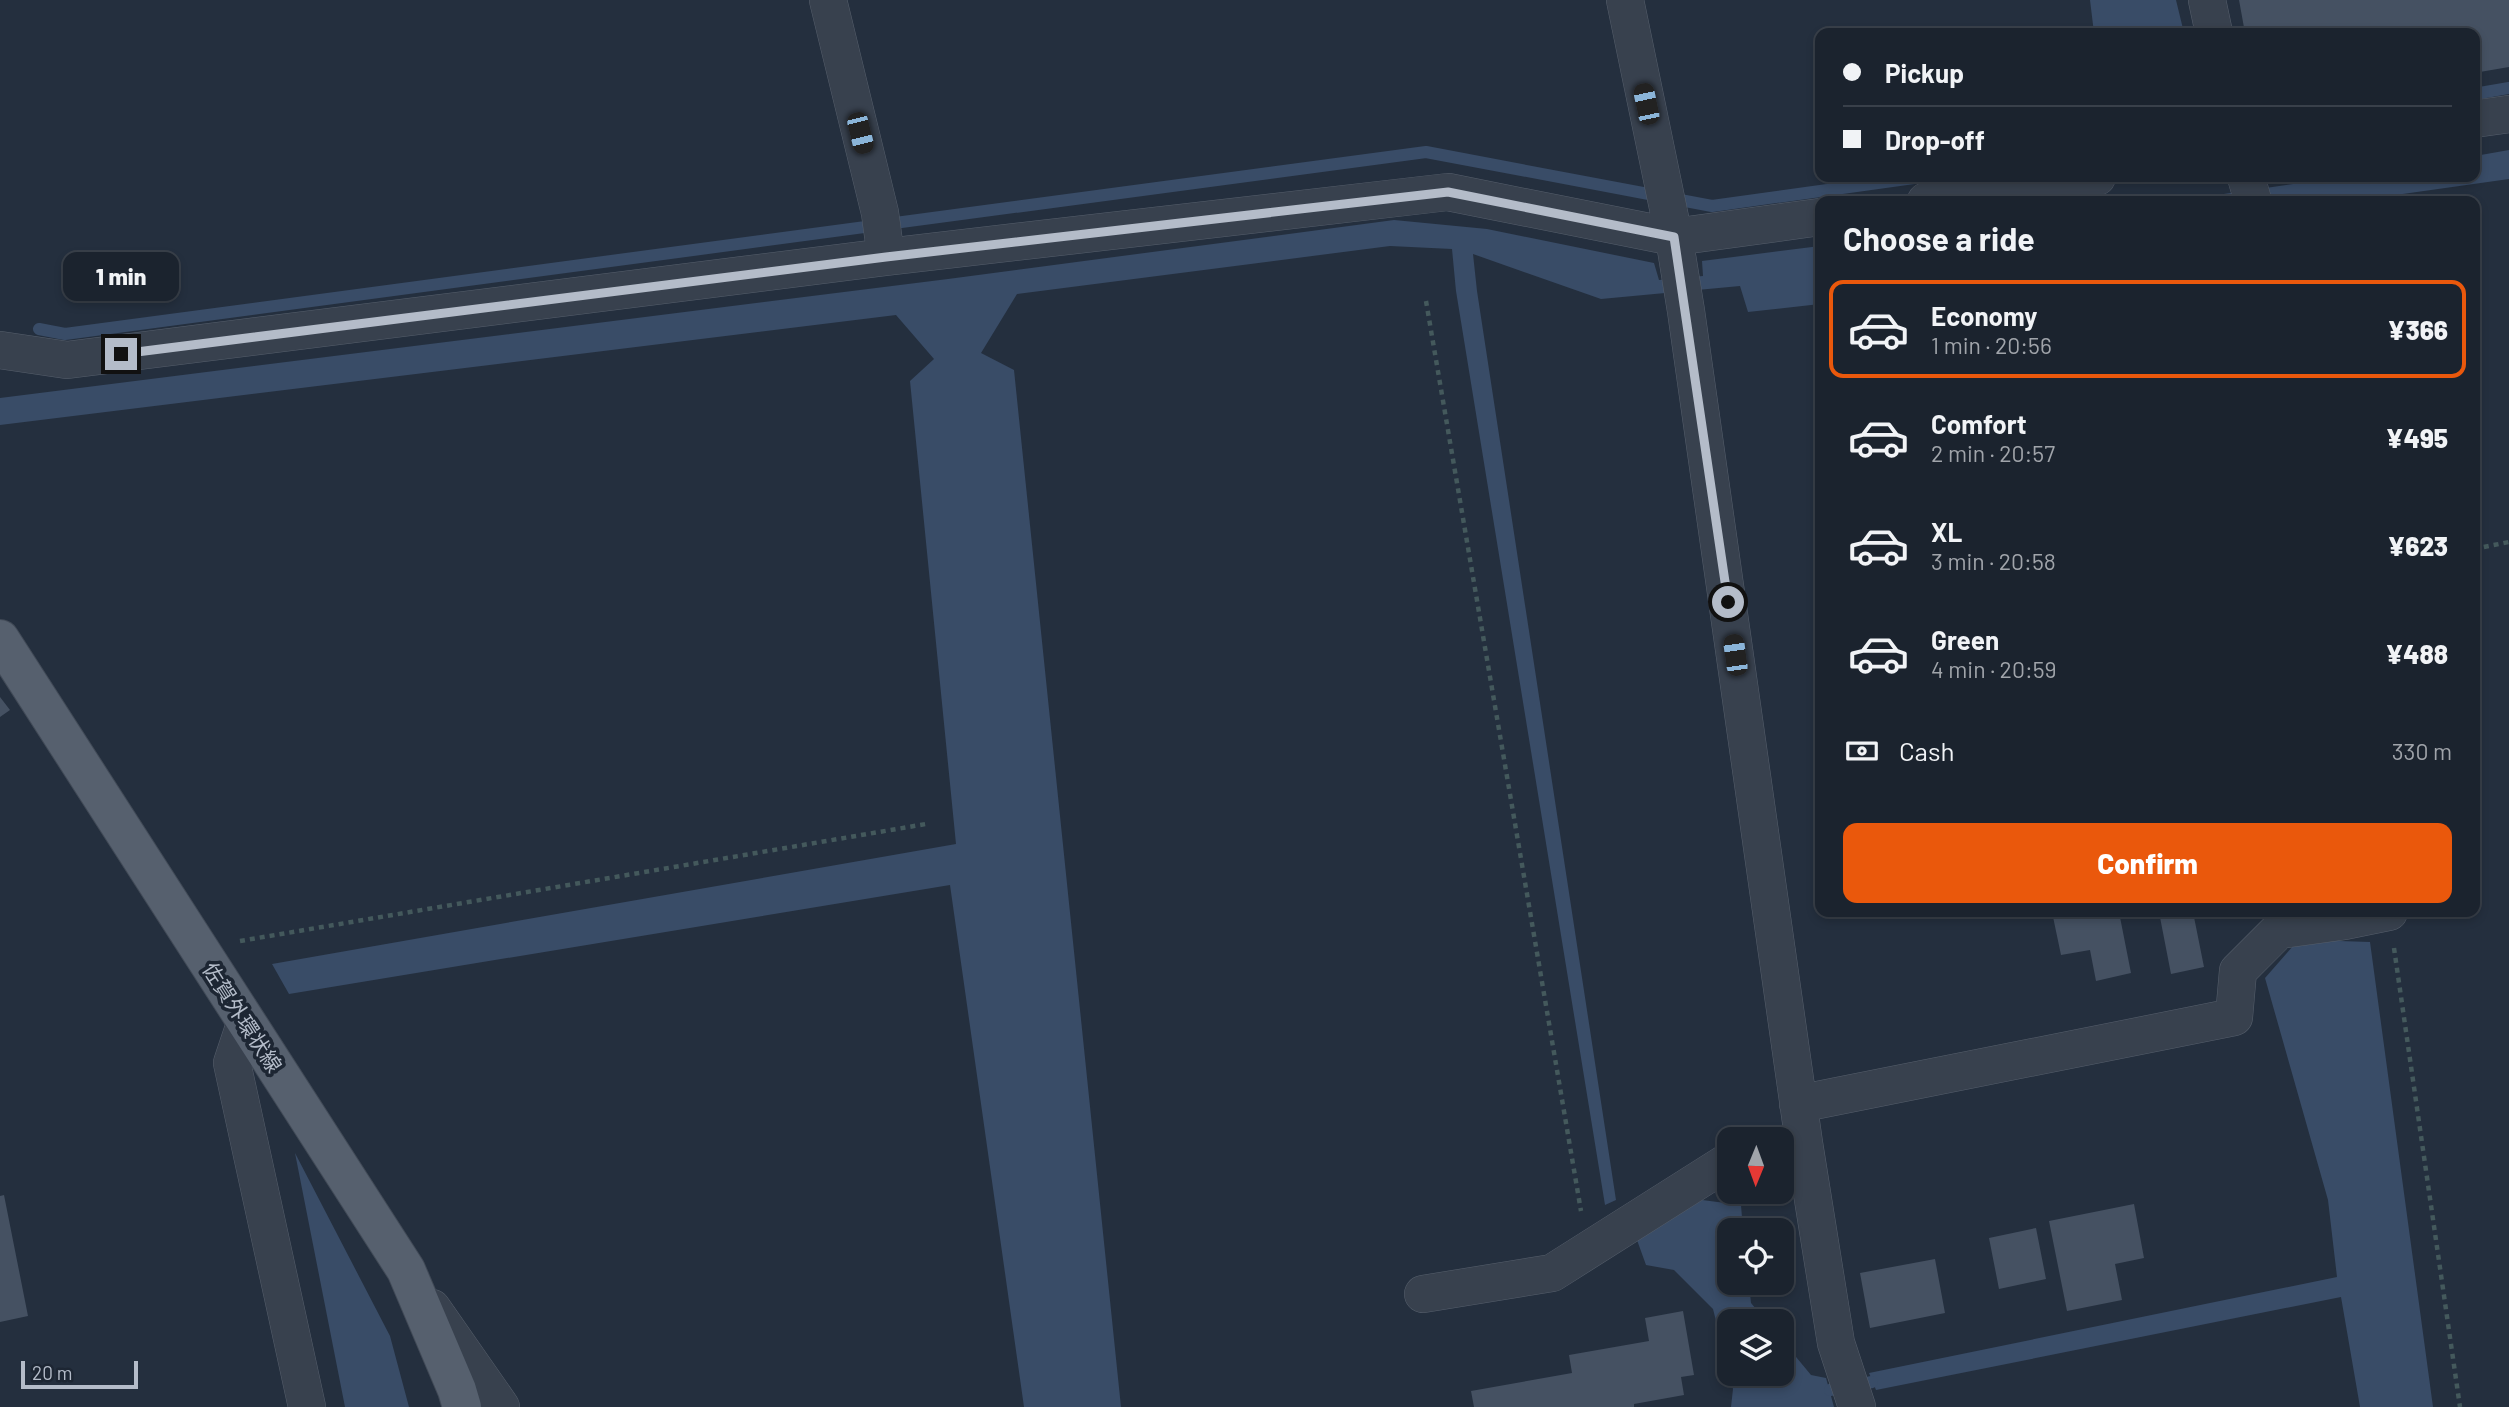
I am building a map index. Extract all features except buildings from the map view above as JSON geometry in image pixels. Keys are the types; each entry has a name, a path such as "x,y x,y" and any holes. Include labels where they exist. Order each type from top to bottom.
{"main road":[{"name":"佐賀外環状線","path":"0,639 406,1270 462,1407"}],"street":[{"path":"828,0 883,236"},
{"path":"1625,0 1686,311 1798,1104 1794,1138"},
{"path":"2207,0 2213,28"},
{"path":"2480,118 2509,114"},
{"path":"1962,196 2061,182"},
{"path":"0,350 67,360 883,236 1448,192 1671,225 1815,216"},
{"path":"1798,1104 2234,1017 2238,971 2278,930 2365,917"},
{"path":"246,1021 232,1063 307,1407"},
{"path":"1794,1151 1836,1343 1852,1391"},
{"path":"1423,1294 1552,1273 1717,1169"},
{"path":"406,1270 501,1407"}],"path":[{"path":"1426,301 1588,1250"},
{"path":"2480,548 2509,542"},
{"path":"206,959 229,943 926,824"},
{"path":"2390,917 2460,1407"}],"water":[{"path":"2090,0 2176,0 2183,28 2093,28"},
{"path":"2509,150 2509,179 2388,196 2210,196 2307,182 2480,182 2480,155"},
{"path":"1394,220 1487,229 1654,263 1659,280 1703,276 1702,261 1815,247 1815,305 1748,312 1740,286 1601,299 1473,254 1616,1200 1605,1205 1456,291 1452,249 1390,246 1017,294 981,353 1014,370 1121,1407 1024,1407 950,885 289,994 272,964 956,844 910,381 934,359 896,315 0,425 0,398"},
{"path":"2328,917 2335,917 2339,941 2370,942 2433,1407 2360,1407 2341,1297 1876,1390 1869,1373 2337,1277 2328,1200 2265,978 2293,946"},
{"path":"295,1153 390,1336 409,1407 345,1407"},
{"path":"1702,1200 1741,1205 1742,1218 1717,1218 1717,1295 1750,1295 1751,1303 1756,1309 1717,1309 1717,1325 1713,1309 1674,1270 1646,1265 1637,1240"},
{"path":"1794,1354 1811,1375 1826,1378 1834,1407 1731,1407 1732,1386 1794,1386"}],"waterway":[{"path":"2480,93 2509,88"},
{"path":"39,329 65,334 1426,152 1712,206 1885,182"},
{"path":"1830,1390 1872,1382"}],"route":[{"path":"121,354 886,257 1448,192 1674,237 1728,602"}]}
